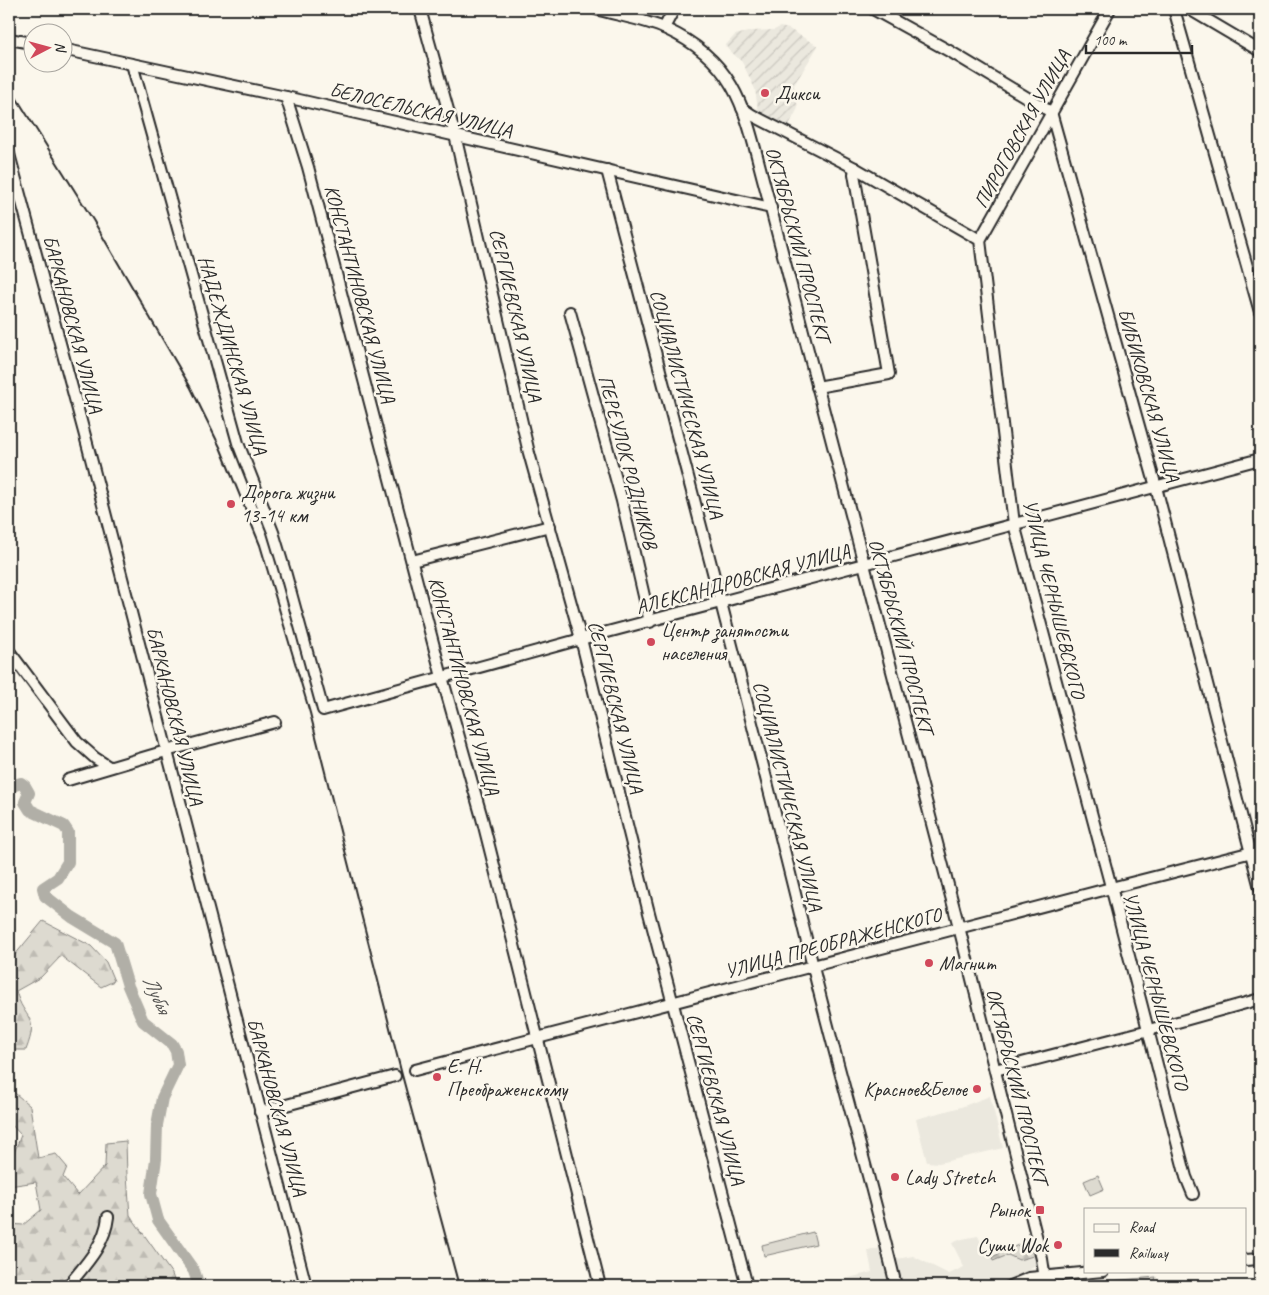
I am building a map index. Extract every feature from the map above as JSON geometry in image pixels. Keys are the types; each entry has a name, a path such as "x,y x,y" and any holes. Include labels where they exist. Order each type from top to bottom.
{"street":[{"name":"СЕРГИЕВСКАЯ УЛИЦА","path":"420,9 455,136 530,453 581,640 672,1003 747,1286"},
{"name":"ОКТЯБРЬСКИЙ ПРОСПЕКТ","path":"596,9 664,28 686,40 708,55 729,79 742,108 959,927 1046,1281"},
{"path":"664,28 674,9"},
{"path":"873,9 951,52 1051,112"},
{"name":"ПИРОГОВСКАЯ УЛИЦА","path":"980,240 1110,9"},
{"path":"1174,9 1260,312"},
{"path":"1189,9 1260,50"},
{"path":"9,38 22,41"},
{"name":"БЕЛОСЕЛЬСКАЯ УЛИЦА","path":"72,51 286,97 770,208"},
{"name":"НАДЕЖДИНСКАЯ УЛИЦА","path":"132,64 238,443 278,549 323,710"},
{"name":"КОНСТАНТИНОВСКАЯ УЛИЦА","path":"286,97 311,176 442,677 482,818 600,1286"},
{"path":"742,108 855,168 980,240"},
{"name":"БИБИКОВСКАЯ УЛИЦА","path":"1051,112 1156,487 1255,852 1260,888"},
{"name":"БАРКАНОВСКАЯ УЛИЦА","path":"9,154 306,1286"},
{"path":"817,387 889,374 854,174 855,168"},
{"name":"СОЦИАЛИСТИЧЕСКАЯ УЛИЦА","path":"606,170 673,418 896,1286"},
{"name":"УЛИЦА ЧЕРНЫШЕВСКОГО","path":"980,240 1014,524 1149,1030 1186,1177 1193,1194"},
{"name":"ПЕРЕУЛОК РОДНИКОВ","path":"570,312 622,501 650,622"},
{"name":"АЛЕКСАНДРОВСКАЯ УЛИЦА","path":"323,710 1260,459"},
{"path":"412,562 550,526"},
{"path":"9,651 77,742 95,758 109,767"},
{"path":"68,780 275,722"},
{"name":"УЛИЦА ПРЕОБРАЖЕНСКОГО","path":"415,1070 813,967 959,927 1255,852"},
{"path":"994,1070 1260,999"},
{"path":"260,1112 395,1076"},
{"path":"68,1286 97,1250 107,1228 108,1217"},
{"path":"1246,1260 1260,1259"},
{"path":"1010,1286 1029,1278 1046,1281 1097,1272"}],"shaded area":[{"path":"780,27 789,29 818,46 794,85 798,108 787,129 759,116 755,89 742,62 725,46 735,35 752,31 774,30"},
{"path":"990,1096 1003,1148 939,1163 927,1162 916,1119 961,1107"},
{"path":"978,1236 988,1258 992,1257 993,1261 1008,1255 1019,1260 1037,1255 1037,1264 1027,1272 994,1286 899,1286 892,1260 913,1256 949,1274 964,1267 952,1243"},
{"path":"884,1247 892,1286 839,1286 837,1281 872,1272 868,1251"}],"green space":[{"path":"43,921 91,946 106,962 114,981 101,987 61,956 41,977 16,991 19,1001 31,1023 31,1030 26,1050 9,1050 9,962"},
{"path":"9,1088 30,1106 38,1158 56,1154 67,1167 63,1177 78,1195 105,1166 106,1143 126,1141 130,1215 172,1274 176,1286 9,1286 9,1224 23,1225 41,1210 36,1182 9,1186 9,1162 21,1135 9,1122"},
{"path":"1098,1175 1104,1189 1090,1195 1084,1181"},
{"path":"813,1232 816,1244 764,1256 762,1245"},
{"path":"1029,1240 1033,1256 1019,1260 1008,1255 993,1261 992,1257"},
{"path":"1156,1277 1153,1286 1060,1286 1063,1285"}],"waterway":[{"name":"Лубья","path":"9,789 21,783 29,793 25,802 30,810 64,826 68,832 68,862 58,878 43,888 45,896 72,917 115,943 128,986 143,1021 172,1044 176,1051 178,1065 162,1098 157,1125 156,1159 151,1194 158,1220 194,1271 199,1286"}],"railway":[{"path":"9,86 93,220 191,388 220,447 260,545 310,713 402,1075 459,1286"}],"place":[{"name":"Дикси","path":"765,93"},
{"name":"Дорога жизни 13-14 км","path":"231,504"},
{"name":"Центр занятости населения","path":"651,642"},
{"name":"Магнит","path":"929,963"},
{"name":"Е. Н. Преображенскому","path":"437,1077"},
{"name":"Красное&Белое","path":"977,1089"},
{"name":"Lady Stretch","path":"895,1177"},
{"name":"Рынок","path":"1040,1210"},
{"name":"Суши Wok","path":"1058,1245"}]}
